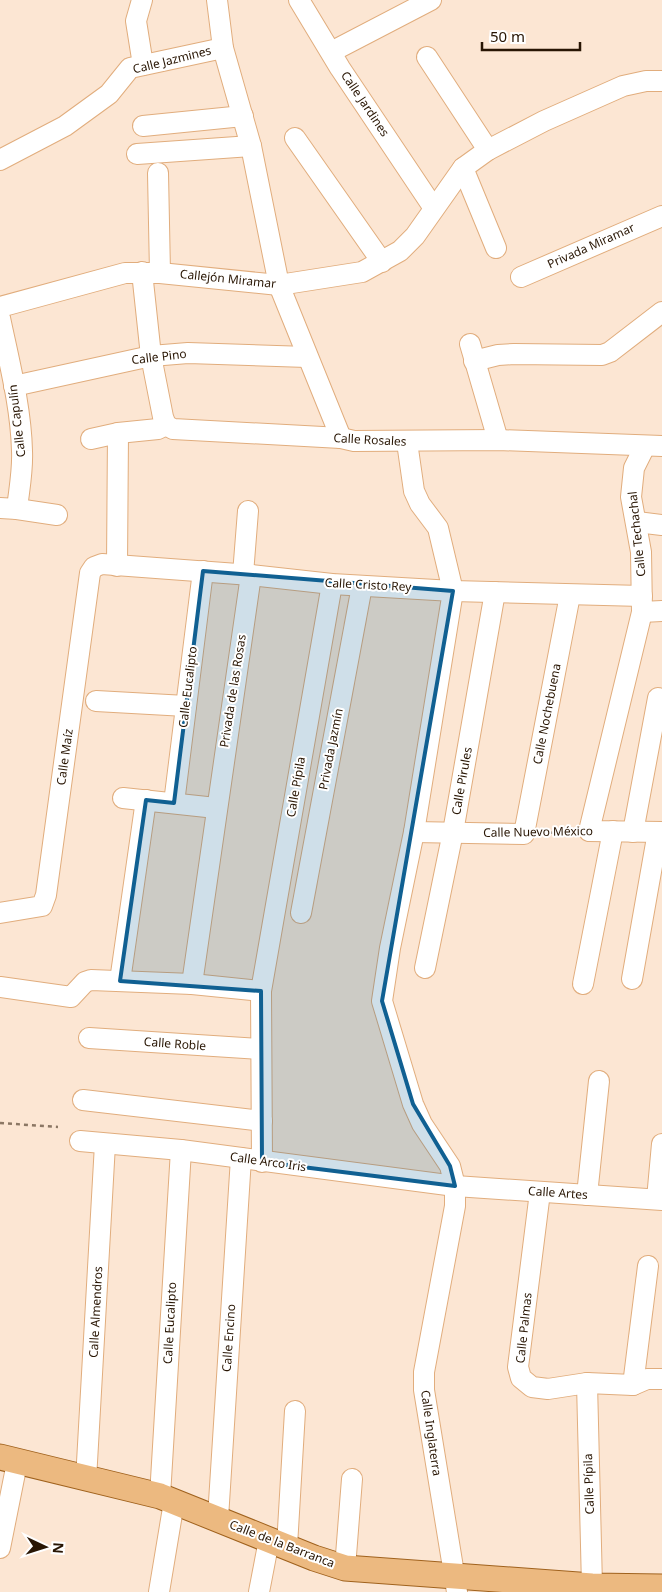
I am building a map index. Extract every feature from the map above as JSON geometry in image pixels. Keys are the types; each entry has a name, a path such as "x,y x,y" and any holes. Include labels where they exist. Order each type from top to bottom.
{"main road":[{"name":"Calle de la Barranca","path":"8,1460 167,1499 345,1568 456,1584 594,1589 662,1587"}],"street":[{"path":"142,0 136,21 143,65"},
{"name":"Calle Jazmines","path":"217,0 223,48 251,146 279,285 341,438"},
{"name":"Calle Jardines","path":"298,0 433,208"},
{"path":"331,52 431,0"},
{"name":"Calle Jazmines","path":"0,160 65,126 109,94 130,68 223,48"},
{"path":"427,57 488,150"},
{"name":"Callejón Miramar","path":"0,307 125,273 151,272 279,285 362,272 400,251 415,236 463,168 488,150 544,121 623,86 646,81 662,81"},
{"path":"142,126 243,116"},
{"path":"295,138 382,262"},
{"path":"138,154 251,146"},
{"path":"463,168 496,248"},
{"path":"91,439 118,433 158,429 166,425 151,356 151,272 158,173"},
{"name":"Privada Miramar","path":"521,277 662,216"},
{"path":"498,440 472,353 498,355 602,355 610,352 662,312"},
{"name":"Calle Capulín","path":"0,318 14,386 22,450 22,470 8,509"},
{"name":"Calle Pino","path":"14,386 151,356 188,353 307,357"},
{"name":"Calle Rosales","path":"166,425 173,429 341,438 354,441 656,442"},
{"path":"117,566 118,433"},
{"path":"408,442 414,492 420,504 438,528 453,591 414,832"},
{"name":"Calle Techachal","path":"589,831 642,604 641,552 631,497 634,468 656,442"},
{"path":"8,509 57,516"},
{"name":"Privada de las Rosas","path":"216,808 247,575 248,512"},
{"path":"637,522 662,525"},
{"name":"Calle Cristo Rey","path":"94,567 117,566 203,571 362,586 570,595 642,604 662,611"},
{"name":"Calle Maíz","path":"0,913 42,906 46,895 90,573 94,567"},
{"name":"Calle Eucalipto","path":"174,803 203,571"},
{"name":"Calle Pípila","path":"261,991 332,584"},
{"name":"Privada Jazmín","path":"301,913 362,586"},
{"name":"Calle Pirules","path":"425,968 453,832 495,592"},
{"name":"Calle Nochebuena","path":"524,834 570,595"},
{"path":"633,832 658,698 662,699"},
{"path":"96,701 186,706"},
{"path":"123,798 216,808 192,984"},
{"path":"120,981 146,800"},
{"name":"Calle Nuevo México","path":"589,831 660,832"},
{"path":"583,984 613,831"},
{"name":"Calle Nuevo México","path":"414,832 524,834"},
{"name":"Calle Inglaterra","path":"414,832 390,948 382,1001 413,1104 422,1124 450,1166 455,1186 456,1206 424,1372 424,1390 456,1584"},
{"path":"632,979 655,891 660,832"},
{"path":"0,987 71,997 88,981 192,984 261,991 262,1162"},
{"name":"Calle Roble","path":"89,1038 261,1049"},
{"path":"587,1195 599,1081"},
{"path":"84,1100 262,1121"},
{"name":"Calle Arco Iris","path":"80,1141 180,1150 455,1186"},
{"name":"Calle Almendros","path":"86,1480 106,1144"},
{"path":"660,1200 662,1144"},
{"name":"Calle Eucalipto","path":"159,1592 167,1499 180,1150"},
{"name":"Calle Encino","path":"218,1518 241,1158"},
{"name":"Calle Artes","path":"455,1186 660,1200"},
{"name":"Calle Palmas","path":"540,1192 518,1367 521,1378 532,1387 548,1389 586,1383 633,1385 647,1378 662,1379"},
{"path":"633,1385 648,1266"},
{"name":"Calle Pípila","path":"586,1383 594,1589"},
{"path":"259,1592 278,1543 295,1410"},
{"path":"0,1548 8,1460"},
{"path":"345,1568 352,1479"}],"path":[{"name":"Calle Nuevo México","path":"524,834 589,831"},
{"path":"0,1122 58,1127"}],"highlighted area":[{"path":"203,571 453,591 382,1001 413,1104 450,1166 455,1186 262,1162 261,991 120,981 146,800 174,803"}]}
